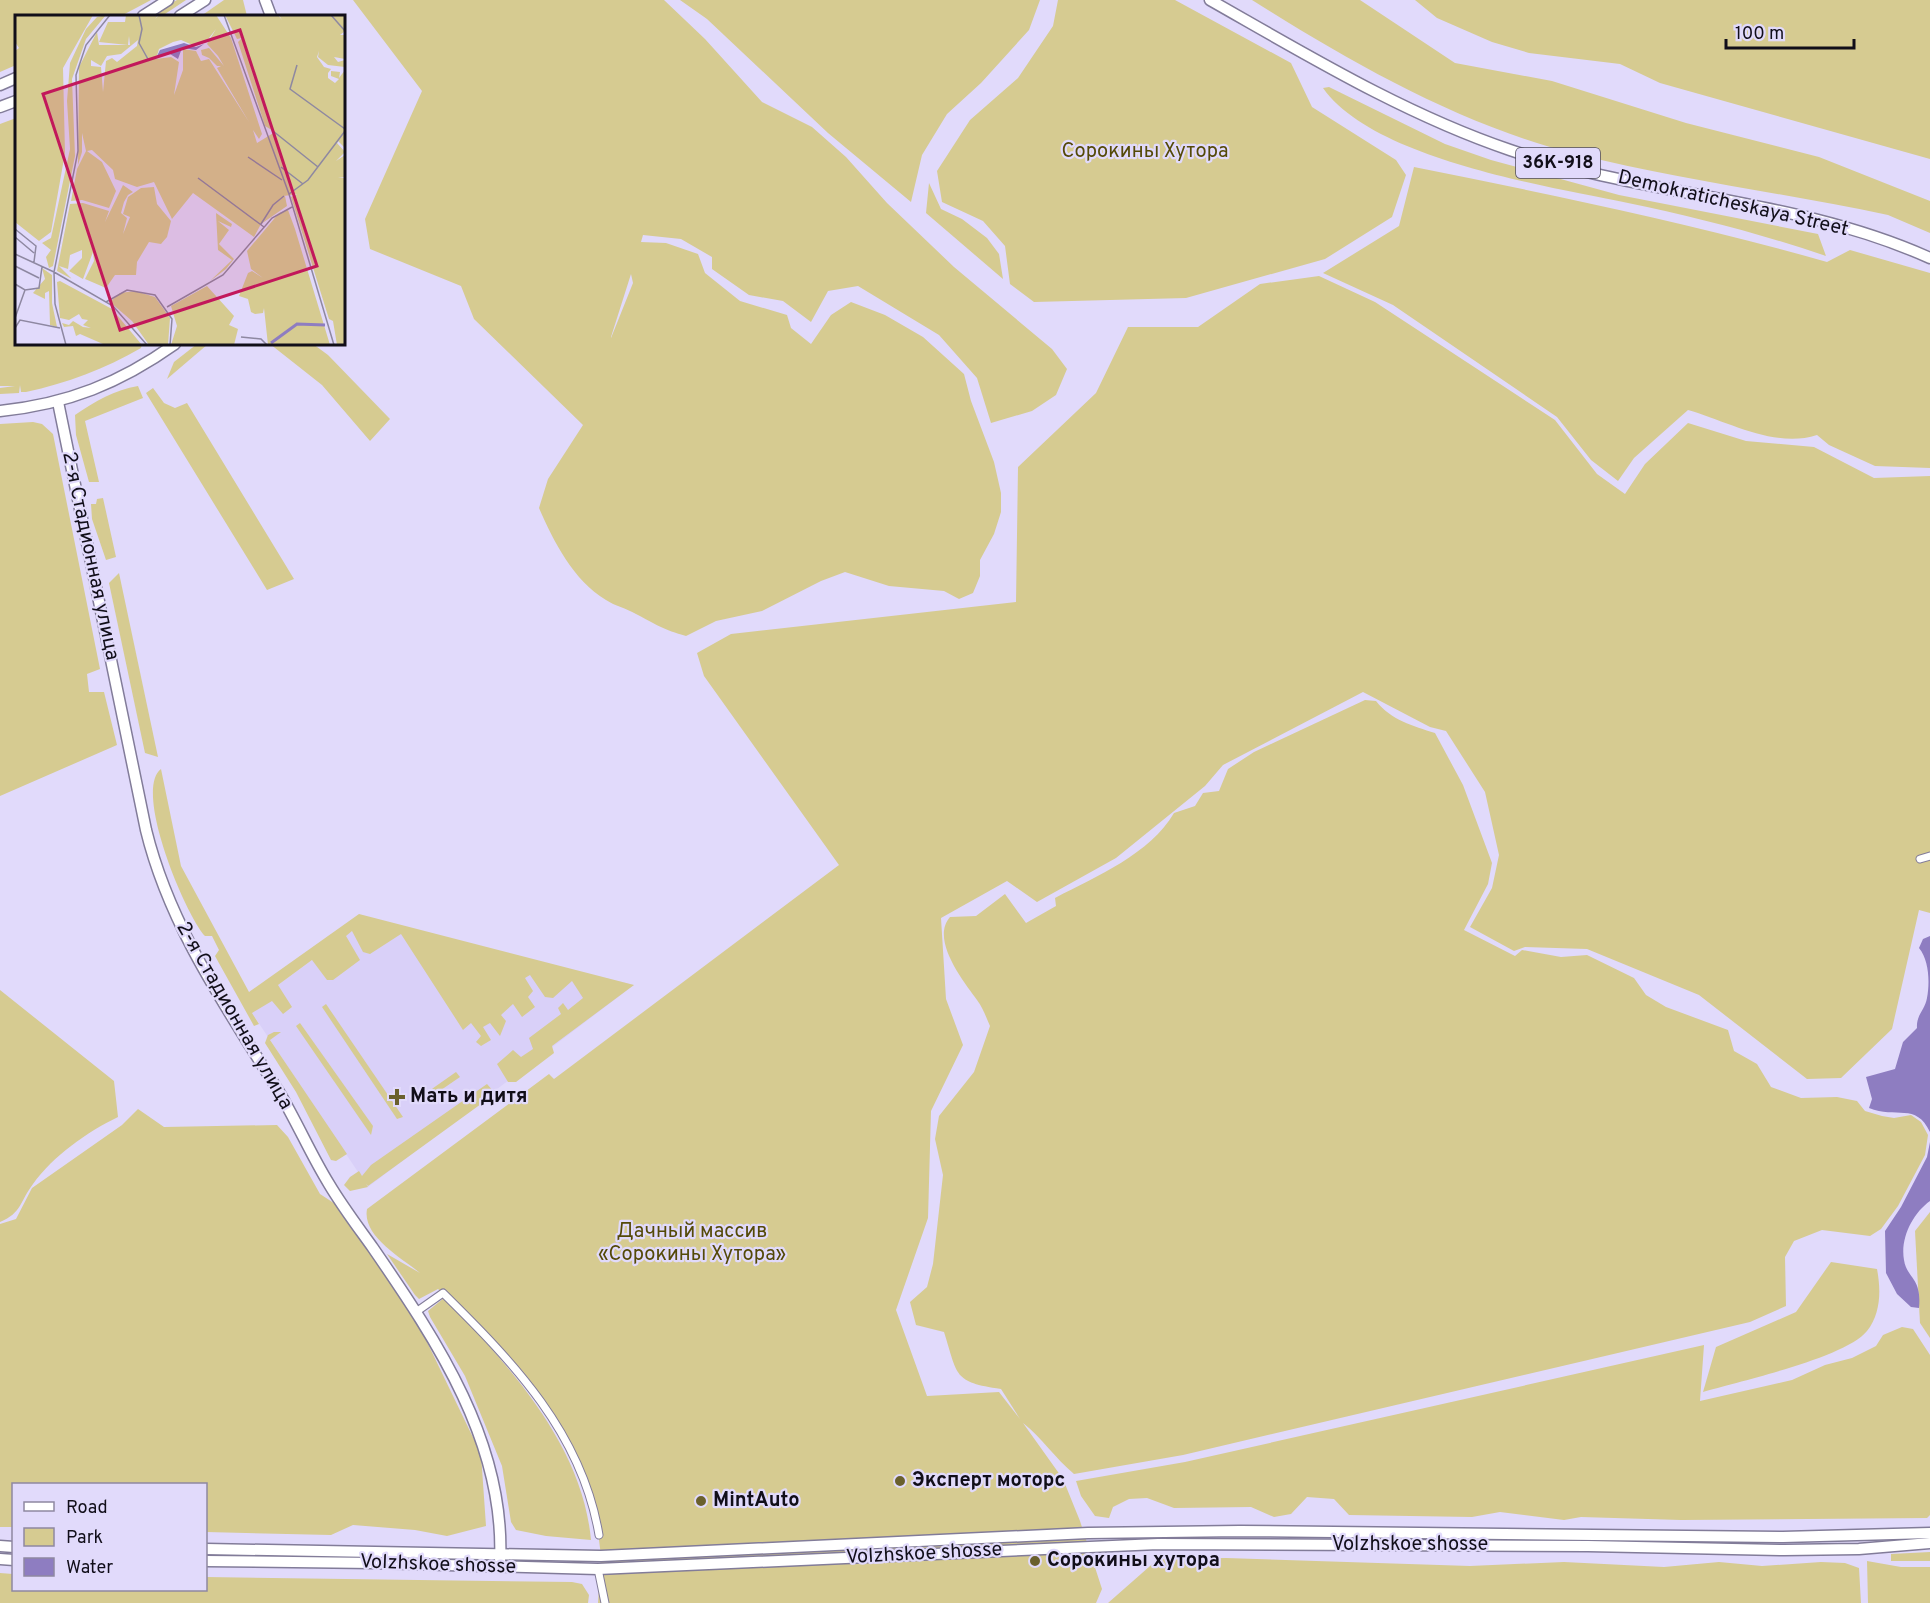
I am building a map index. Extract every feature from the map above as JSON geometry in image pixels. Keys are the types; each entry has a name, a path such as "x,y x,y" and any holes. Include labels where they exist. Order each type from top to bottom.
{"main road":[{"path":"145,15 168,0"},
{"path":"182,15 205,0"},
{"path":"265,0 271,15"},
{"name":"Demokraticheskaya Street","path":"1210,0 1350,79 1426,116 1510,150 1616,178 1762,206 1839,225 1930,258"},
{"path":"0,85 15,78"},
{"path":"0,107 15,101"},
{"path":"0,411 58,402 99,388 139,369 174,345"},
{"name":"2-я Стадионная улица","path":"58,402 146,831 164,891 205,973 280,1094 329,1185 416,1312 462,1392 492,1474 500,1553 499,1567"},
{"name":"Volzhskoe shosse","path":"207,1549 601,1556 1123,1532 1856,1537 1930,1533"},
{"name":"Volzhskoe shosse","path":"207,1561 598,1569 1137,1544 1588,1546 1784,1550 1859,1549 1930,1543"}],"street":[{"path":"1920,859 1930,856"},
{"path":"416,1312 443,1293 507,1355 560,1428 595,1508 599,1535"},
{"path":"1588,1546 1592,1535"},
{"path":"598,1569 605,1603"}],"shaded area":[{"name":"Мать и дитя","path":"367,920 634,985 368,1187 248,1007"}],"green space":[{"path":"0,0 151,0 123,15 15,15 15,65 0,72"},
{"path":"177,0 186,0 164,15 151,15"},
{"path":"224,0 243,0 247,15 202,15"},
{"path":"353,0 664,0 705,39 762,102 812,127 846,157 887,203 954,267 1052,349 1067,369 1056,395 1032,411 991,423 977,378 939,335 858,286 828,291 811,322 783,301 749,295 712,269 712,257 681,239 643,235 641,242 666,243 698,254 705,273 740,301 787,315 791,328 811,344 831,315 851,302 885,315 923,337 964,374 971,401 994,462 1001,493 1001,512 994,534 980,560 980,576 973,593 959,599 944,591 889,586 845,572 821,581 762,611 716,621 686,636 609,602 594,592 566,559 539,508 548,479 583,425 474,319 461,286 370,249 365,219 422,91","holes":["631,274 633,283 611,338"]},
{"path":"680,0 1040,0 1029,30 981,83 947,114 922,155 911,202 828,133 707,19"},
{"name":"Сорокины Хутора","path":"1058,0 1175,0 1291,63 1312,107 1396,160 1406,175 1392,217 1325,259 1186,298 1034,302 1010,284 1005,246 983,221 942,202 937,171 970,120 1018,78 1053,26"},
{"path":"1252,0 1360,0 1455,63 1552,81 1686,123 1819,157 1930,201 1930,233 1888,215 1615,163 1533,142 1491,127 1408,90 1328,46"},
{"path":"1415,0 1930,0 1930,159 1660,83 1620,64 1529,53 1492,42 1437,18"},
{"path":"1329,87 1445,144 1491,160 1619,195 1818,234 1826,256 1728,226 1464,166 1380,134 1347,113 1323,88"},
{"path":"15,118 15,345 142,345 141,348 127,356 71,380 26,392 21,392 20,385 19,393 0,394 0,388 15,386 0,386 0,124"},
{"path":"1414,167 1673,222 1827,262 1850,250 1930,273 1930,468 1875,466 1829,445 1817,435 1785,439 1768,436 1688,410 1634,458 1618,481 1591,460 1557,417 1393,305 1323,273 1399,226"},
{"path":"929,183 941,209 962,219 987,238 999,254 1003,279 926,213"},
{"name":"Дачный массив «Сорокины Хутора»","path":"1319,276 1375,302 1555,420 1597,474 1625,494 1645,464 1688,423 1746,441 1814,447 1874,478 1930,476 1930,913 1919,910 1892,1029 1841,1078 1807,1079 1699,995 1587,949 1525,947 1514,951 1470,927 1492,888 1499,855 1485,792 1446,731 1430,727 1363,692 1223,765 1205,786 1116,858 1037,902 1007,881 941,918 946,999 963,1045 931,1111 928,1218 896,1310 927,1396 999,1392 1020,1419 1001,1389 974,1383 960,1374 944,1332 916,1325 910,1302 927,1287 933,1264 943,1175 935,1139 939,1116 974,1072 990,1026 981,1006 957,972 946,949 945,926 950,917 976,916 1005,894 1026,923 1056,906 1055,898 1137,852 1164,828 1174,813 1195,806 1203,793 1219,791 1228,769 1254,752 1365,700 1376,701 1395,718 1435,733 1463,785 1492,863 1488,884 1464,930 1515,956 1522,950 1561,957 1587,955 1634,978 1646,995 1666,1007 1728,1030 1734,1051 1757,1064 1771,1087 1801,1098 1837,1097 1857,1101 1865,1111 1882,1116 1894,1118 1911,1115 1921,1122 1928,1135 1925,1155 1898,1206 1881,1229 1870,1236 1822,1230 1794,1241 1785,1257 1786,1306 1750,1322 1183,1455 1074,1474 1023,1423 1063,1479 1080,1521 1102,1589 1096,1603 598,1603 601,1556 595,1508 561,1429 507,1355 443,1293 438,1289 419,1299 415,1295 387,1254 420,1273 376,1237 367,1219 367,1209 549,1074 554,1079 839,865 704,676 697,653 731,634 1016,602 1018,467 1096,393 1128,327 1198,327 1260,284"},
{"path":"196,345 207,345 167,379 174,362"},
{"path":"271,345 314,345 328,355 390,419 370,441 322,385"},
{"path":"138,386 143,398 85,421 99,482 89,482 76,435 75,415 105,397"},
{"path":"153,388 164,403 175,408 187,403 294,579 267,590 146,393"},
{"path":"33,422 42,424 53,434 100,669 87,674 89,692 104,692 117,745 0,796 0,424"},
{"path":"103,498 116,557 106,560 92,519 91,504 96,504 97,499"},
{"path":"119,573 158,757 145,753 109,583"},
{"path":"161,769 181,866 249,992 359,914 634,985 552,1046 554,1053 516,1082 508,1082 497,1064 513,1050 521,1057 533,1049 529,1038 561,1014 558,1008 563,1003 568,1010 583,998 572,981 553,998 545,997 530,975 525,978 533,991 528,997 535,1007 522,1017 513,1004 501,1015 506,1021 500,1036 490,1023 483,1027 491,1040 481,1046 476,1042 481,1036 471,1023 463,1030 401,934 370,954 363,952 352,931 346,936 360,960 333,980 327,980 312,960 278,985 292,1007 283,1014 272,1001 252,1013 259,1024 254,1026 215,956 219,950 212,936 205,936 186,904 165,852 153,801 154,781"},
{"path":"0,990 114,1081 118,1117 83,1137 61,1154 33,1184 17,1211 0,1222"},
{"path":"326,1004 403,1117 397,1119 322,1007"},
{"path":"300,1023 373,1126 371,1135 296,1026"},
{"path":"281,1032 270,1040 347,1154 336,1161 331,1160 296,1092 265,1043 268,1035"},
{"path":"456,1072 460,1077 422,1103 419,1098"},
{"path":"487,1084 494,1092 492,1096 368,1186 366,1184 368,1187 350,1191 344,1185 350,1177 359,1171 362,1176 371,1165"},
{"path":"138,1109 164,1127 277,1125 288,1137 320,1194 349,1213 401,1288 481,1454 486,1526 447,1536 415,1530 353,1525 331,1535 207,1532 207,1483 12,1483 12,1527 0,1527 0,1224 16,1219 32,1188 122,1125"},
{"path":"1930,1212 1930,1338 1920,1323 1915,1231"},
{"path":"1831,1262 1877,1269 1879,1301 1875,1317 1867,1331 1855,1341 1837,1350 1791,1368 1703,1392 1716,1347 1796,1312"},
{"path":"445,1297 517,1379 557,1439 573,1471 585,1505 591,1540 546,1536 516,1530 511,1522 502,1466 465,1376 428,1311"},
{"path":"1902,1327 1913,1329 1930,1355 1930,1515 1927,1518 1681,1520 1581,1517 1564,1520 1500,1512 1472,1517 1349,1515 1334,1499 1307,1497 1291,1514 1274,1517 1251,1507 1174,1508 1147,1498 1129,1499 1113,1507 1109,1518 1095,1516 1081,1496 1076,1481 1185,1462 1704,1345 1700,1401 1792,1380 1825,1365 1852,1358 1876,1346 1883,1335"},
{"path":"1930,1552 1930,1561 1891,1561 1891,1554"},
{"path":"1226,1558 1470,1566 1564,1562 1664,1567 1719,1562 1762,1566 1821,1562 1845,1563 1859,1568 1861,1603 1108,1603 1158,1559"},
{"path":"1867,1561 1901,1567 1930,1567 1930,1603 1868,1603"},
{"path":"0,1573 12,1574 12,1591 207,1591 207,1577 572,1582 582,1584 589,1595 588,1603 0,1603"}],"water":[{"path":"1930,936 1930,1132 1918,1117 1912,1114 1869,1108 1872,1099 1866,1077 1895,1069 1903,1042 1917,1028 1928,992 1927,965 1919,948 1923,939"},
{"path":"1930,1142 1930,1201 1913,1219 1906,1235 1903,1252 1906,1266 1918,1290 1919,1308 1911,1307 1897,1294 1886,1273 1885,1231 1901,1207 1927,1157"}],"place":[{"name":"Мать и дитя","path":"397,1097"},
{"name":"Эксперт моторс","path":"900,1481"},
{"name":"MintAuto","path":"701,1501"},
{"name":"Сорокины хутора","path":"1035,1561"}]}
